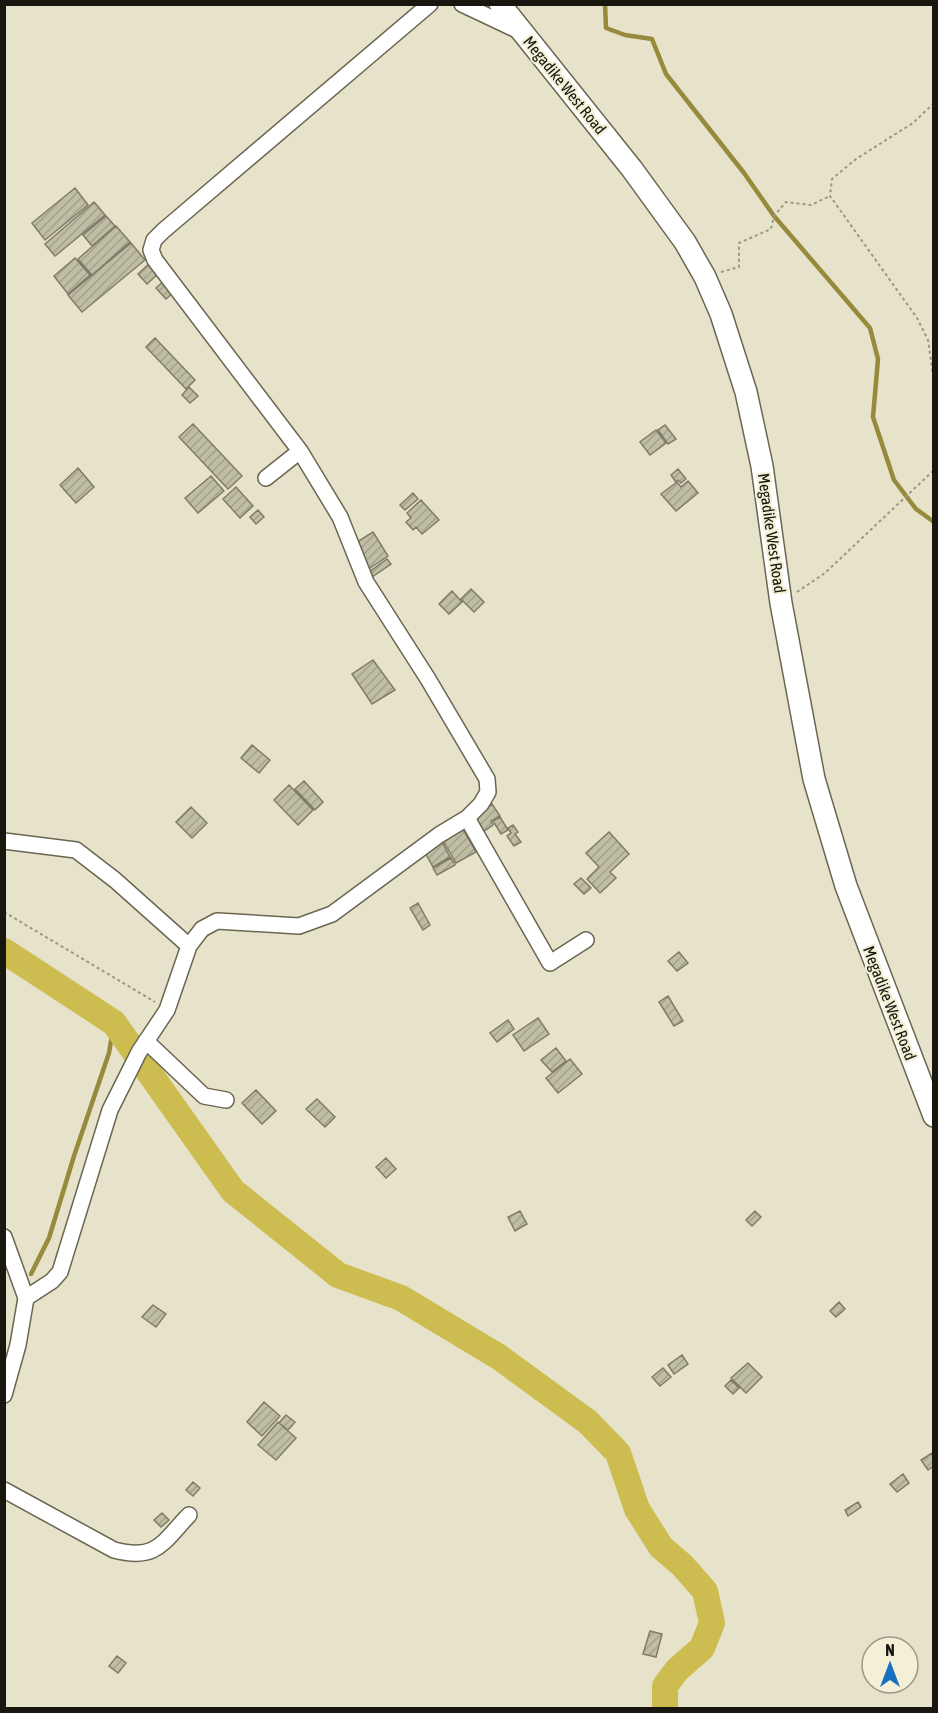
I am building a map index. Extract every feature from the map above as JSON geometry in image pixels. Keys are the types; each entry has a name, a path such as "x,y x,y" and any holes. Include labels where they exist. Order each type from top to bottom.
{"street":[{"path":"26,1298 52,1281 60,1272 110,1110 121,1083 142,1046 167,1010 189,946 202,929 217,921 299,926 332,914 439,835 467,818 481,804 488,792 487,780 428,679 366,582 339,517 300,450 155,260 151,250 154,240 163,231 430,4"},
{"path":"462,4 521,32"},
{"name":"Megadike West Road","path":"500,4 632,169 685,242 705,277 721,314 746,392 762,466 781,603 806,747 846,886 933,1116"},
{"path":"266,478 300,450"},
{"path":"467,818 550,963 586,940"},
{"path":"4,841 76,850 115,880 189,946"},
{"path":"142,1046 204,1096 226,1100"},
{"path":"4,1237 26,1298 18,1345 4,1395"},
{"path":"4,1490 114,1550 130,1554 144,1554 157,1549 189,1515"}],"path":[{"path":"933,103 913,123 856,159 832,179 830,195 917,318 928,340 933,382"},
{"path":"705,277 740,267 740,243 771,229 774,216 786,202 811,205 830,195"},
{"path":"781,603 825,573 933,470"},
{"path":"4,912 167,1010"}],"building":[{"path":"75,188 88,205 45,240 32,223"},
{"path":"94,202 105,215 55,256 45,244"},
{"path":"106,216 115,226 92,246 83,235"},
{"path":"116,226 130,242 92,275 78,259"},
{"path":"131,243 145,260 82,312 68,295"},
{"path":"75,258 90,275 68,294 54,276"},
{"path":"151,262 160,272 147,284 138,274"},
{"path":"165,280 175,291 166,299 156,288"},
{"path":"155,338 195,380 186,389 146,347"},
{"path":"189,387 198,396 190,403 182,395"},
{"path":"193,424 242,476 228,489 179,437"},
{"path":"665,425 676,439 668,444 658,430"},
{"path":"656,430 666,443 650,455 640,442"},
{"path":"78,468 94,487 76,503 60,485"},
{"path":"678,469 686,479 681,483 678,480 676,482 671,475"},
{"path":"211,476 224,491 198,513 185,498"},
{"path":"688,481 698,493 676,511 661,494 677,482 681,487"},
{"path":"236,487 253,506 240,518 223,499"},
{"path":"413,493 418,499 405,510 400,505"},
{"path":"421,500 439,520 422,534 416,527 413,530 406,522 411,518 407,513"},
{"path":"258,510 264,517 256,524 250,517"},
{"path":"373,532 388,556 367,570 352,545"},
{"path":"387,559 391,564 372,577 369,572"},
{"path":"471,589 484,602 474,612 461,599"},
{"path":"452,591 462,602 449,614 439,604"},
{"path":"373,660 395,690 372,704 352,674"},
{"path":"252,745 270,760 259,773 241,758"},
{"path":"304,781 323,802 315,810 295,789"},
{"path":"289,785 313,810 298,825 274,800"},
{"path":"492,804 500,816 491,821 493,825 483,832 473,816"},
{"path":"191,807 207,823 192,838 176,822"},
{"path":"500,817 508,830 501,834 493,821"},
{"path":"513,825 518,832 515,834 521,842 514,846 507,836 511,833 508,828"},
{"path":"461,826 476,852 456,863 441,837"},
{"path":"609,832 629,854 610,872 616,878 600,893 587,879 599,867 586,853"},
{"path":"441,840 450,857 433,867 423,849"},
{"path":"451,858 455,865 437,875 433,868"},
{"path":"581,878 591,888 584,894 574,884"},
{"path":"418,903 430,925 423,930 410,908"},
{"path":"679,952 688,963 677,971 668,961"},
{"path":"668,996 683,1021 674,1026 659,1002"},
{"path":"538,1018 549,1034 524,1051 513,1035"},
{"path":"508,1020 514,1029 497,1042 490,1033"},
{"path":"556,1048 566,1061 552,1072 541,1060"},
{"path":"570,1059 582,1074 558,1093 546,1078"},
{"path":"256,1090 276,1111 262,1124 242,1103"},
{"path":"317,1099 335,1117 325,1127 306,1109"},
{"path":"386,1158 396,1169 386,1178 376,1167"},
{"path":"520,1211 527,1224 515,1231 508,1217"},
{"path":"755,1211 761,1217 752,1226 746,1220"},
{"path":"839,1302 845,1309 836,1317 830,1311"},
{"path":"153,1305 166,1314 156,1327 142,1317"},
{"path":"682,1355 688,1364 674,1374 668,1365"},
{"path":"748,1363 762,1377 746,1393 731,1378"},
{"path":"663,1368 671,1377 660,1386 652,1377"},
{"path":"731,1380 739,1388 733,1394 725,1386"},
{"path":"264,1402 280,1416 262,1436 247,1422"},
{"path":"286,1415 295,1422 288,1430 279,1423"},
{"path":"278,1422 296,1438 276,1460 258,1445"},
{"path":"932,1453 934,1466 928,1470 921,1460"},
{"path":"903,1474 909,1483 897,1492 890,1484"},
{"path":"193,1482 200,1488 193,1496 186,1490"},
{"path":"858,1502 861,1507 848,1516 845,1510"},
{"path":"162,1513 169,1520 161,1527 154,1520"},
{"path":"650,1631 662,1634 656,1657 643,1654"},
{"path":"117,1656 126,1663 118,1673 109,1666"}],"waterway":[{"path":"605,4 606,28 625,35 652,39 666,74 744,173 774,216 870,328 878,359 873,417 894,480 916,509 934,522"},
{"path":"4,951 114,1023 233,1191 338,1275 401,1298 499,1357 588,1422 618,1453 637,1509 661,1547 682,1565 705,1591 712,1623 702,1648 677,1670 665,1686 665,1708"},
{"path":"31,1274 49,1238 109,1053 114,1023"}]}
